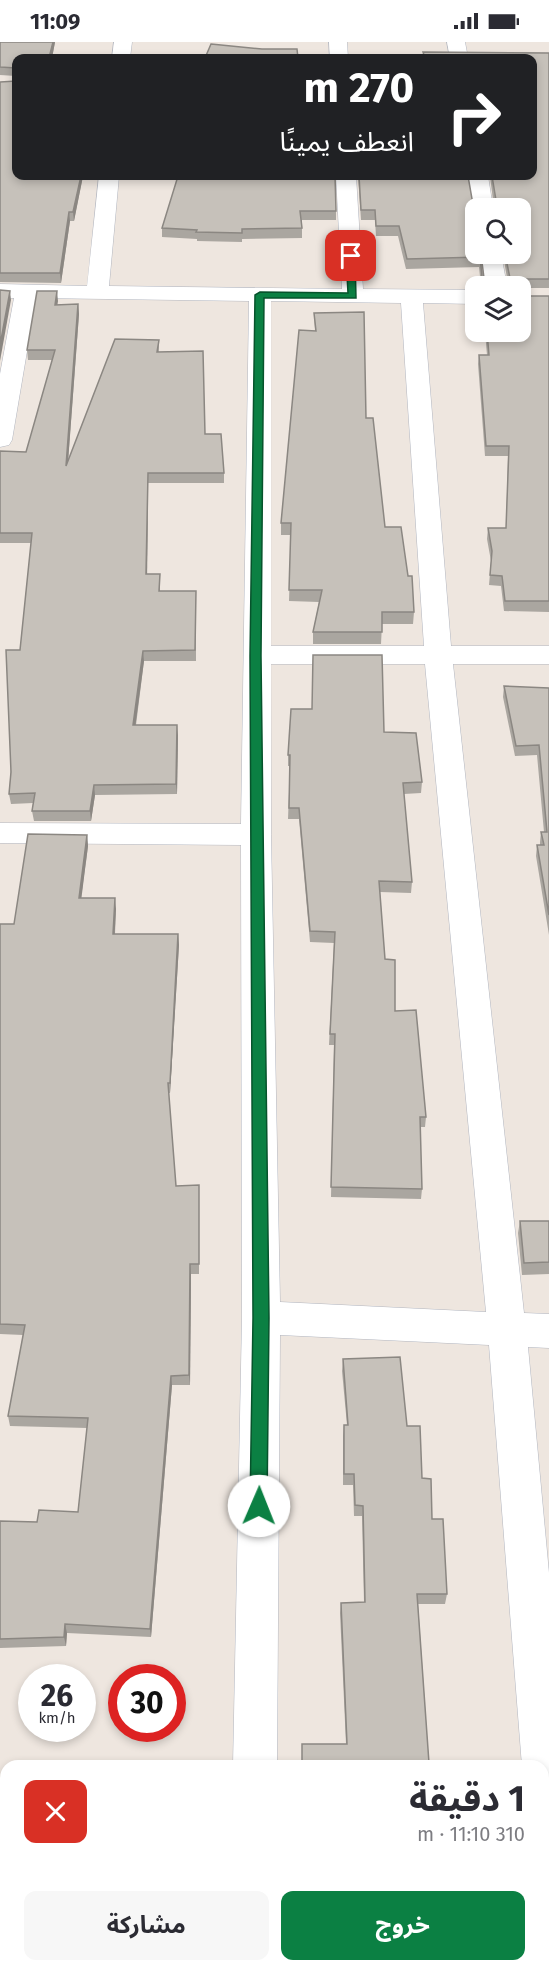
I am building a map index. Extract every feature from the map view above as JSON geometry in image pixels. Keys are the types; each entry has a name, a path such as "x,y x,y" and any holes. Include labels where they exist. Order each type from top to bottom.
{"street":[{"path":"98,291 109,180"},
{"path":"346,180 353,296"},
{"path":"479,180 481,198"},
{"path":"0,291 465,297"},
{"path":"0,440 26,291"},
{"path":"255,1760 261,1318 256,835 260,295"},
{"path":"412,296 438,655 507,1330 544,1760"},
{"path":"256,656 549,655"},
{"path":"0,833 256,835"},
{"path":"261,1318 549,1331"}],"building":[{"path":"0,42 53,42 50,54 12,54 12,68 0,67"},
{"path":"211,44 262,49 297,49 298,54 207,54"},
{"path":"423,52 549,53 549,279 510,276 507,264 531,264 531,198 496,198 493,180 537,180 537,54 424,54"},
{"path":"12,81 12,180 80,180 73,212 69,212 60,273 0,273 0,82"},
{"path":"177,180 335,180 336,211 300,211 302,228 242,229 242,233 196,232 197,230 162,228"},
{"path":"359,180 469,180 472,198 465,198 465,257 407,259 399,226 376,226 375,210 361,210"},
{"path":"0,290 10,291 0,345"},
{"path":"37,291 57,291 55,305 78,304 66,466 115,339 159,340 157,352 203,351 205,434 221,434 224,473 148,473 146,574 160,574 159,591 196,591 195,650 143,651 133,725 177,725 176,784 94,785 90,811 32,811 35,793 9,794 11,772 6,650 20,650 32,533 0,533 0,451 26,452 55,350 27,350"},
{"path":"531,296 549,296 549,601 505,601 502,576 490,575 492,551 488,528 506,528 509,446 486,446 479,355 489,355 488,342 531,342"},
{"path":"364,312 366,418 373,418 385,527 401,527 408,576 412,576 414,612 382,612 382,632 313,632 322,590 289,590 291,523 281,523 299,330 316,331 314,313"},
{"path":"313,655 382,655 384,732 416,733 422,782 403,783 412,882 379,881 385,959 395,960 395,1011 416,1010 426,1117 420,1117 422,1189 331,1187 335,1034 330,1034 335,932 310,931 299,808 289,808 290,755 288,755 291,709 312,709"},
{"path":"504,686 549,688 549,915 537,845 544,845 541,832 547,832 539,745 516,746"},
{"path":"28,834 87,835 79,898 115,898 113,934 178,934 170,1083 168,1083 176,1186 199,1185 199,1264 190,1264 189,1375 171,1376 150,1629 65,1624 64,1637 0,1639 0,1521 37,1522 39,1510 78,1512 88,1418 8,1416 25,1325 0,1324 0,924 14,924"},
{"path":"520,1221 549,1221 549,1262 524,1263"},
{"path":"400,1357 407,1426 420,1426 422,1478 431,1479 432,1519 443,1519 447,1594 417,1594 429,1760 302,1760 302,1744 347,1744 341,1603 365,1602 363,1506 355,1505 354,1474 344,1474 344,1425 348,1425 343,1359"}],"route":[{"path":"259,1506 261,1318 256,656 260,295 353,296 351,256"}]}
